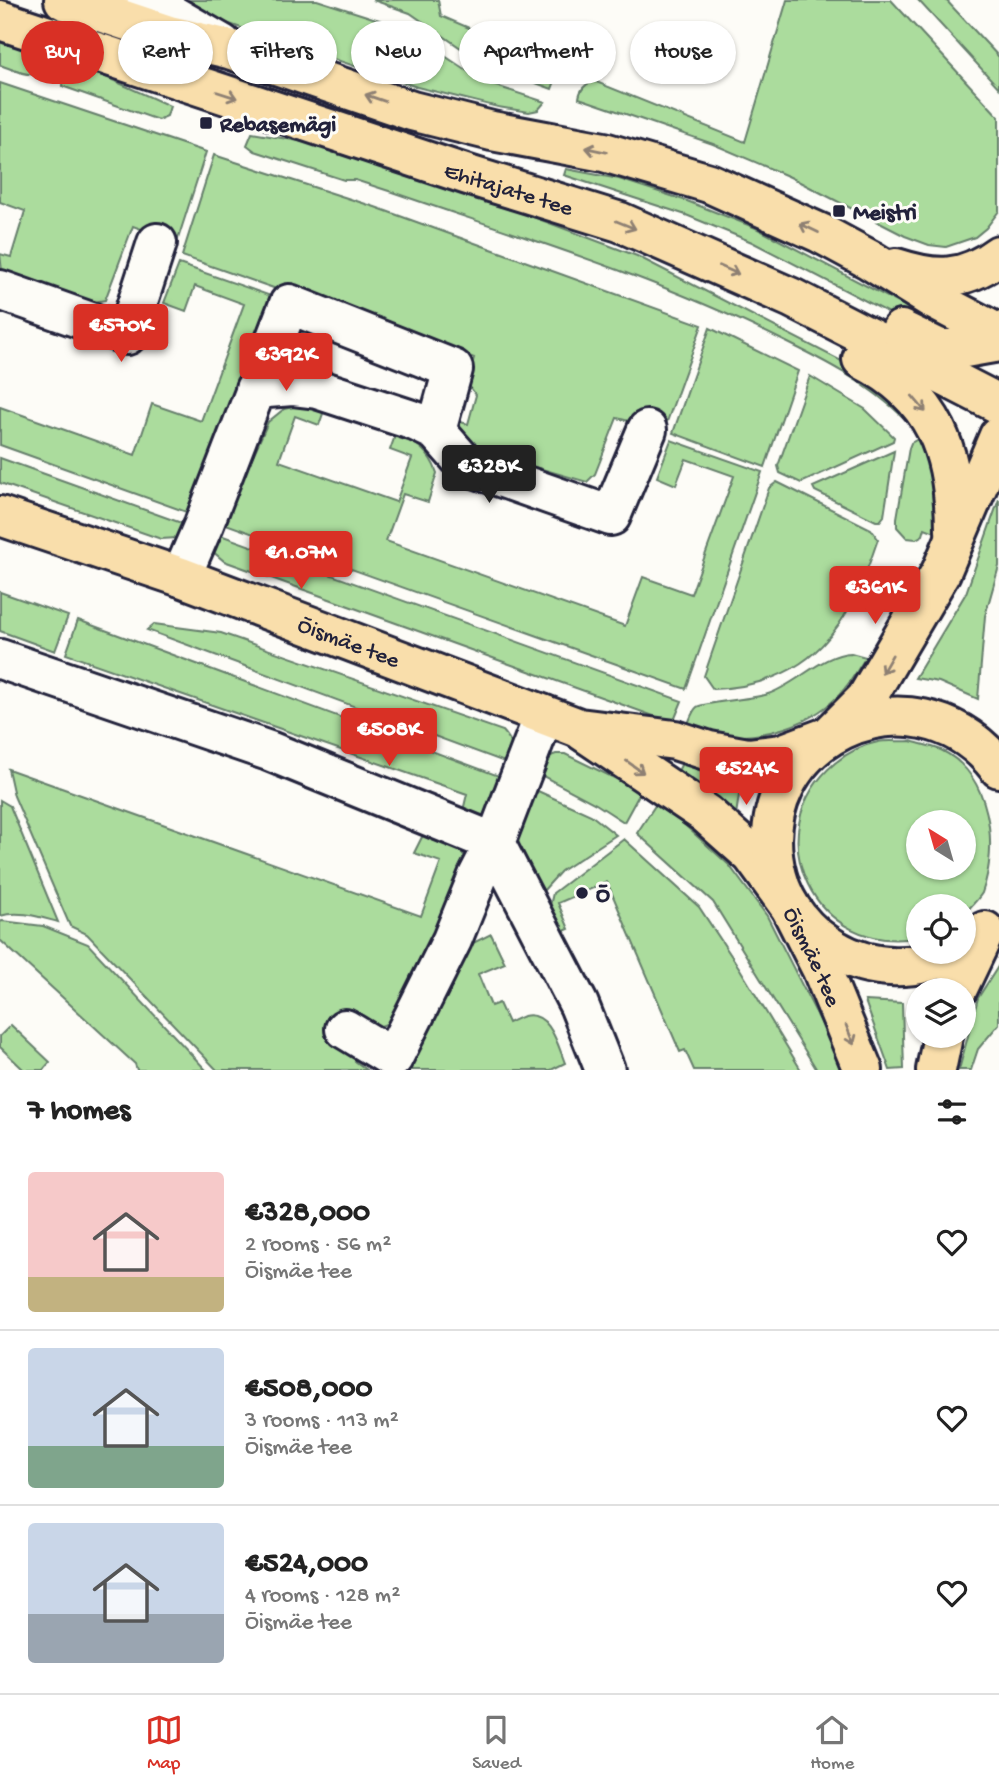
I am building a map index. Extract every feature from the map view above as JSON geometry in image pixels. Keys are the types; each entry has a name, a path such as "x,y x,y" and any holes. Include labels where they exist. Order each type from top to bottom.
{"main road":[{"name":"Ehitajate tee","path":"64,0 169,35 227,49"},
{"name":"Ehitajate tee","path":"0,20 468,175 620,222 792,299 999,404"},
{"name":"Ehitajate tee","path":"332,84 412,111 492,131 604,152 697,179 764,206 870,260 936,301 999,334"},
{"path":"870,260 926,277 943,278 972,271 999,255"},
{"path":"792,299 874,318 940,349 959,349 999,342"},
{"path":"792,299 856,356 884,370 921,404 937,431 951,470 956,541"},
{"name":"Õismäe tee","path":"0,516 181,577 579,728 675,740 709,751 748,758 781,754 830,736 866,699 941,572 999,436"},
{"path":"981,935 943,958 919,965 894,967 869,964 845,956 805,927 790,907 779,885 771,838 782,790 794,769 810,751 830,736 865,720 895,716 924,718 960,732 999,768"},
{"name":"Õismäe tee","path":"579,728 706,814 752,855 790,907 822,970 863,1070"},
{"path":"962,978 981,935"},
{"path":"936,1070 941,1048"}],"street":[{"path":"130,0 172,15 227,48"},
{"path":"0,290 127,335 157,243"},
{"path":"181,577 289,304 453,369 436,431"},
{"path":"255,389 292,386 317,389 415,421 436,431 466,465 611,516 647,430"},
{"path":"0,659 270,751 495,843 579,1005 605,1070"},
{"path":"345,1029 393,1058 452,940 478,876 495,843 544,715"}],"green space":[{"path":"158,0 317,0 382,21 351,21 351,65 337,60 337,21 227,21 227,23"},
{"path":"373,0 438,0 441,16 459,24 459,47 445,37 445,21 422,21 410,13"},
{"path":"787,0 891,0 999,117 999,211 975,237 946,247 929,245 905,236 790,177 713,144 579,98 580,92 588,84 601,84 745,142"},
{"path":"918,0 946,0 999,57 999,88"},
{"path":"0,38 21,45 21,72 0,65"},
{"path":"445,56 459,65 459,84 490,84 545,102 538,110 529,112 408,84 445,84"},
{"path":"104,76 170,106 167,116 158,120 62,86 104,84"},
{"path":"0,83 206,152 177,242 133,226 105,300 94,302 2,271 0,254 11,257 25,211 0,202"},
{"path":"538,84 554,84 552,89"},
{"path":"252,133 311,143 528,215 637,256 863,372 914,419 905,419 876,394 830,364 685,296 539,242 355,180 344,180 255,151 247,145"},
{"path":"214,155 375,207 702,325 664,430 617,418 595,474 587,482 468,448 456,431 457,421 468,424 476,395 467,383 474,358 182,256"},
{"path":"566,169 619,179 687,201 756,228 939,324 941,335 920,329 752,242 686,215 564,175"},
{"path":"179,264 271,296 192,514 0,445 0,407 135,455 152,404 201,421 244,304 195,286 186,311 164,303"},
{"path":"710,328 798,371 765,467 673,433"},
{"path":"810,376 865,409 894,437 893,441 801,483 780,473 778,466"},
{"path":"297,406 325,408 319,425 295,416 279,461 396,502 412,458 390,450 396,433 416,444 430,459 437,473 428,502 403,494 386,541 625,626 643,577 691,594 734,476 686,459 676,485 657,477 671,440 762,472 686,689 223,523 268,422 284,409"},
{"path":"925,435 939,514 935,532 925,528 923,535 916,539 907,538 897,527 897,518 909,448 911,443"},
{"path":"894,451 884,516 880,521 815,491 813,487"},
{"path":"0,458 187,525 177,538 161,539 0,483"},
{"path":"777,482 871,529 878,539 854,599 822,645 802,663 777,676 748,685 713,689 704,676 769,488"},
{"path":"999,499 999,566 985,616 978,699 939,682 915,678 966,593"},
{"path":"212,532 682,701 673,723 224,561 211,550"},
{"path":"0,592 68,616 55,651 0,631"},
{"path":"78,620 507,779 488,815 477,817 463,811 467,794 66,654"},
{"path":"154,624 221,633 503,731 512,746 510,764 147,630"},
{"path":"851,653 866,657 851,681 833,701 802,721 785,728 749,736 713,735 687,726 692,713 701,705 768,694 819,664"},
{"path":"886,741 910,741 930,746 958,761 971,776 987,813 990,854 982,893 976,901 976,894 906,894 906,938 882,939 851,929 825,910 808,884 799,854 799,822 811,791 835,763 855,750"},
{"path":"565,754 641,791 624,822 537,773 548,757"},
{"path":"684,759 726,774 747,777 739,795 736,815 676,775"},
{"path":"8,769 421,916 441,862 414,853 424,833 455,845 469,861 391,1022 381,1026 369,1026 361,1052 355,1061 367,1070 217,1070 87,934 70,926 14,796"},
{"path":"529,787 591,815 616,835 561,871 543,891 534,888 519,851 517,826"},
{"path":"0,800 10,806 58,922 22,914 0,916"},
{"path":"658,801 729,865 767,916 845,1070 817,1070 713,902 637,833"},
{"path":"624,839 699,907 801,1070 694,1070 685,1050 680,1052 607,882 558,903 569,929 559,933 549,910 553,893"},
{"path":"2,921 43,926 88,944 206,1070 137,1070 135,1064 0,940"},
{"path":"491,934 505,963 478,974 491,1006 499,1003 508,1023 524,1016 540,1018 552,1031 565,1063 551,1070 401,1070 463,948"},
{"path":"999,965 999,1024 978,1049 971,1070 959,1070 965,1048 976,1048 978,998"},
{"path":"865,1001 902,1003 904,1069 890,1070"},
{"path":"11,1025 50,1062 43,1070 24,1070 0,1047 0,1036"}],"place":[{"name":"Rebasemägi","path":"206,123"},
{"name":"Meistri","path":"839,211"},
{"name":"Õ","path":"582,893"}]}
